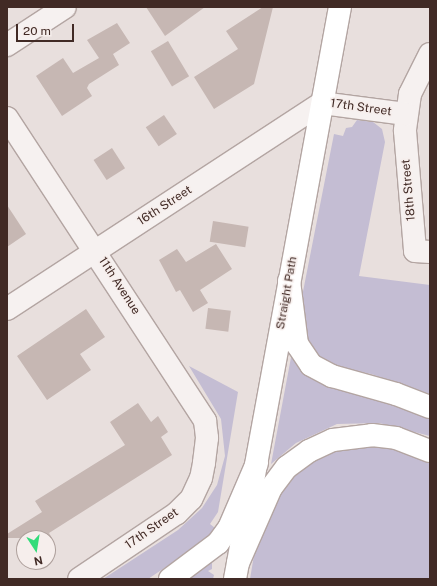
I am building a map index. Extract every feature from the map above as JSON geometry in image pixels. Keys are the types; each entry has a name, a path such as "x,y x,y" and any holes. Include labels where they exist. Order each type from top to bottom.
{"main road":[{"name":"Straight Path","path":"237,571 340,7"},
{"path":"289,281 297,344 311,365 332,376 396,394 430,407"},
{"path":"237,571 271,488 287,467 309,451 346,437 372,434 396,438 430,451"},
{"path":"170,579 218,543 229,528 257,463"}],"street":[{"path":"7,45 65,7"},
{"name":"17th Street","path":"322,102 406,114 414,82 430,54"},
{"name":"16th Street","path":"7,309 322,102"},
{"name":"18th Street","path":"406,114 406,150 415,251 430,252"},
{"name":"11th Avenue","path":"7,118 96,251 205,420 207,438 204,462"},
{"name":"17th Street","path":"79,579 177,512 191,499 201,478 204,462"}],"shaded area":[{"path":"357,120 373,122 382,129 385,142 359,276 430,285 430,394 371,374 325,364 310,354 298,317 334,134 343,136 346,128 352,127"},
{"path":"292,352 430,415 430,436 379,423 337,424 296,443 271,464"},
{"path":"189,366 238,392 218,512 210,524 215,528 206,540 148,579 103,579 178,530 202,508 217,485 225,456 221,419"},
{"path":"359,440 410,449 430,464 430,579 250,579 259,525 278,489 309,458"},
{"path":"212,560 212,569 208,571 214,575 213,579 178,579"}],"building":[{"path":"146,7 205,7 165,36"},
{"path":"263,7 273,7 254,84 214,109 194,77 238,49 226,31"},
{"path":"117,23 130,43 113,54 119,65 89,84 87,88 92,96 62,116 36,76 63,58 73,73 99,58 87,40"},
{"path":"168,41 189,76 172,86 151,51"},
{"path":"164,115 177,134 159,146 146,127"},
{"path":"112,148 125,168 107,180 94,160"},
{"path":"7,205 26,234 7,247"},
{"path":"213,221 249,227 245,247 210,242"},
{"path":"216,244 232,269 200,290 208,303 193,312 180,290 176,292 159,260 177,249 186,262"},
{"path":"208,308 231,311 228,332 205,329"},
{"path":"86,309 105,337 80,354 91,370 47,400 17,356"},
{"path":"138,403 151,422 158,416 168,432 161,437 172,455 54,530 16,530 16,538 7,538 7,534 42,512 35,501 125,445 110,422"}]}
